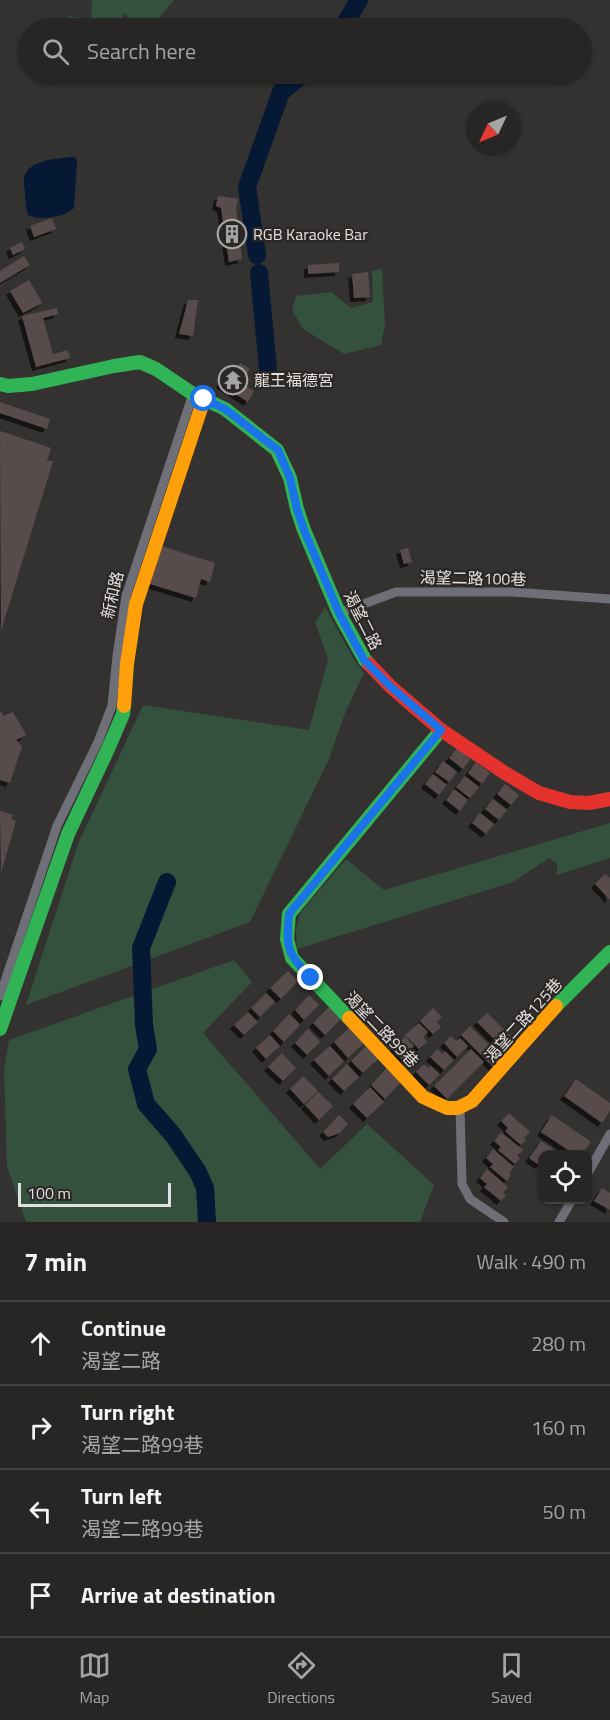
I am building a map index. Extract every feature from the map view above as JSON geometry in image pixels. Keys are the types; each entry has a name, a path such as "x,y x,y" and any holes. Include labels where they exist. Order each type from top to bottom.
{"street":[{"path":"0,384 8,386 32,384 140,362 156,369 199,397"},
{"name":"渴望二路","path":"199,397 225,409 278,450 290,478 304,530 339,613 364,660 391,687 441,730 539,793 570,802 589,803 610,799"},
{"name":"新和路","path":"0,996 57,826 98,742 112,706 126,596 199,397"},
{"name":"新和路","path":"0,1029 68,834 123,714 127,664 136,604 199,397"},
{"name":"渴望二路100巷","path":"339,613 396,592 513,592 610,599"},
{"name":"渴望二路99巷","path":"441,730 289,914 287,939 292,958 423,1097 447,1110 460,1108"},
{"name":"渴望二路125巷","path":"460,1108 472,1101 543,1019 610,952"},
{"path":"460,1108 462,1184 470,1199 504,1222"},
{"path":"592,1166 610,1134"},
{"path":"559,1222 570,1204"}],"green space":[{"path":"92,0 174,0 159,18 130,18 124,13 122,18 91,18"},
{"path":"382,269 385,324 381,345 344,354 303,329 292,310 296,296 331,292 351,308 373,302 372,271"},
{"path":"325,607 353,658 364,673 345,713 329,759 250,922 26,1005 78,844 143,705 309,730 328,659 315,622"},
{"path":"610,823 610,858 557,875 557,864 549,858 513,882 297,949 296,930 300,913 346,859 384,890"},
{"path":"234,960 252,982 203,1033 320,1169 367,1124 434,1185 420,1222 26,1222 7,1166 4,1069 9,1040"}],"water":[{"path":"75,157 77,161 74,208 53,217 29,216 26,208 24,182 26,172 44,161"}],"building":[{"name":"RGB Karaoke Bar","path":"218,196 238,199 236,208 242,259 229,262 221,208 216,206"},
{"path":"52,218 56,229 34,237 30,226"},
{"path":"22,242 25,249 13,255 10,248"},
{"path":"24,256 30,265 0,283 0,271"},
{"path":"339,263 339,272 308,274 308,265"},
{"path":"368,272 370,297 354,298 352,274"},
{"path":"29,280 42,303 23,313 10,291"},
{"path":"188,300 198,300 193,336 179,334"},
{"path":"57,308 58,314 43,318 53,354 68,350 70,358 36,367 22,316"},
{"name":"龍王福德宮","path":"240,363 250,369 241,383 254,391 248,402 220,384 226,375 231,378"},
{"path":"0,402 50,419 47,429 0,413"},
{"path":"0,431 51,448 47,461 53,461 1,631"},
{"path":"161,546 215,563 210,582 201,579 196,598 150,584"},
{"path":"408,548 412,562 404,564 400,550"},
{"path":"0,710 3,716 13,712 26,735 16,740 22,746 10,783 0,780"},
{"path":"457,748 471,758 463,769 449,758"},
{"path":"443,761 457,772 449,782 435,772"},
{"path":"476,762 490,773 482,784 468,773"},
{"path":"433,774 447,785 439,795 425,784"},
{"path":"465,776 479,787 470,798 456,787"},
{"path":"505,784 519,795 511,805 497,794"},
{"path":"454,789 468,800 460,811 446,800"},
{"path":"493,799 507,810 499,820 485,809"},
{"path":"0,811 13,815 11,819 16,821 1,873"},
{"path":"480,813 494,824 486,834 472,823"},
{"path":"605,874 610,878 610,900 595,884"},
{"path":"288,971 298,981 281,999 270,988"},
{"path":"266,993 275,1002 260,1017 251,1008"},
{"path":"309,995 319,1005 304,1020 295,1010"},
{"path":"329,1007 341,1019 325,1035 313,1023"},
{"path":"433,1008 442,1017 437,1022 441,1027 433,1034 420,1021"},
{"path":"248,1012 258,1022 244,1035 234,1025"},
{"path":"487,1013 514,1039 504,1049 477,1022"},
{"path":"289,1014 300,1025 284,1042 273,1031"},
{"path":"419,1023 428,1032 423,1037 427,1042 419,1049 405,1035"},
{"path":"470,1026 502,1058 493,1067 461,1035"},
{"path":"349,1028 364,1043 348,1058 334,1042"},
{"path":"308,1029 320,1042 307,1055 295,1043"},
{"path":"270,1035 280,1046 266,1059 256,1048"},
{"path":"405,1036 414,1046 409,1051 413,1055 405,1063 392,1049"},
{"path":"451,1036 456,1041 460,1038 468,1046 457,1057 444,1043"},
{"path":"330,1046 344,1061 329,1076 314,1060"},
{"path":"366,1046 378,1059 363,1073 351,1061"},
{"path":"438,1049 442,1054 445,1051 454,1060 444,1070 430,1057"},
{"path":"471,1049 484,1062 447,1099 434,1086"},
{"path":"282,1053 296,1068 283,1081 268,1067"},
{"path":"347,1064 359,1077 344,1091 332,1079"},
{"path":"424,1064 428,1068 431,1066 440,1074 429,1085 416,1072"},
{"path":"387,1068 401,1082 385,1099 371,1085"},
{"path":"303,1076 318,1091 304,1104 290,1089"},
{"path":"576,1079 610,1103 610,1111 602,1123 564,1096"},
{"path":"370,1087 384,1102 367,1118 353,1104"},
{"path":"318,1092 333,1106 319,1120 305,1105"},
{"path":"509,1113 530,1132 521,1145 505,1131 508,1128 501,1121"},
{"path":"339,1115 348,1124 340,1133 328,1137 323,1132"},
{"path":"552,1115 591,1142 585,1150 568,1150 541,1132"},
{"path":"501,1132 523,1150 517,1156 520,1158 515,1164 498,1150 501,1147 494,1141"},
{"path":"541,1141 555,1150 538,1150 538,1164 529,1158"},
{"path":"493,1149 514,1167 507,1181 490,1167 493,1164 486,1158"},
{"path":"487,1169 508,1187 501,1201 484,1187 487,1184 480,1178"},
{"path":"602,1188 610,1193 610,1210 594,1201"}],"waterway":[{"path":"348,18 359,0"},
{"path":"257,255 247,187 281,92 291,84"},
{"path":"259,273 268,369"},
{"path":"167,882 141,948 144,1025 148,1049 137,1069 146,1104 173,1135 198,1172 205,1188 207,1222"}],"traffic: fast":[{"path":"0,384 8,386 32,384 140,362 156,369 193,394 225,409 277,450 290,478 304,530 339,613 369,664"},
{"path":"0,1029 68,834 108,749 123,714 124,706"},
{"path":"349,1018 292,958 287,939 289,914 441,730"},
{"path":"556,1006 610,952"}],"traffic: slow":[{"path":"124,706 127,664 136,604 204,399"},
{"path":"349,1018 423,1097 447,1108 458,1108 472,1101 556,1006"}],"traffic: jam":[{"path":"369,664 391,687 441,730 539,793 570,802 589,803 610,799"}],"place":[{"name":"RGB Karaoke Bar","path":"232,234"},
{"name":"龍王福德宮","path":"233,380"}],"route":[{"path":"204,399 225,409 278,450 290,478 304,530 339,613 364,660 391,687 441,730 289,914 287,939 292,958 311,978"}]}
